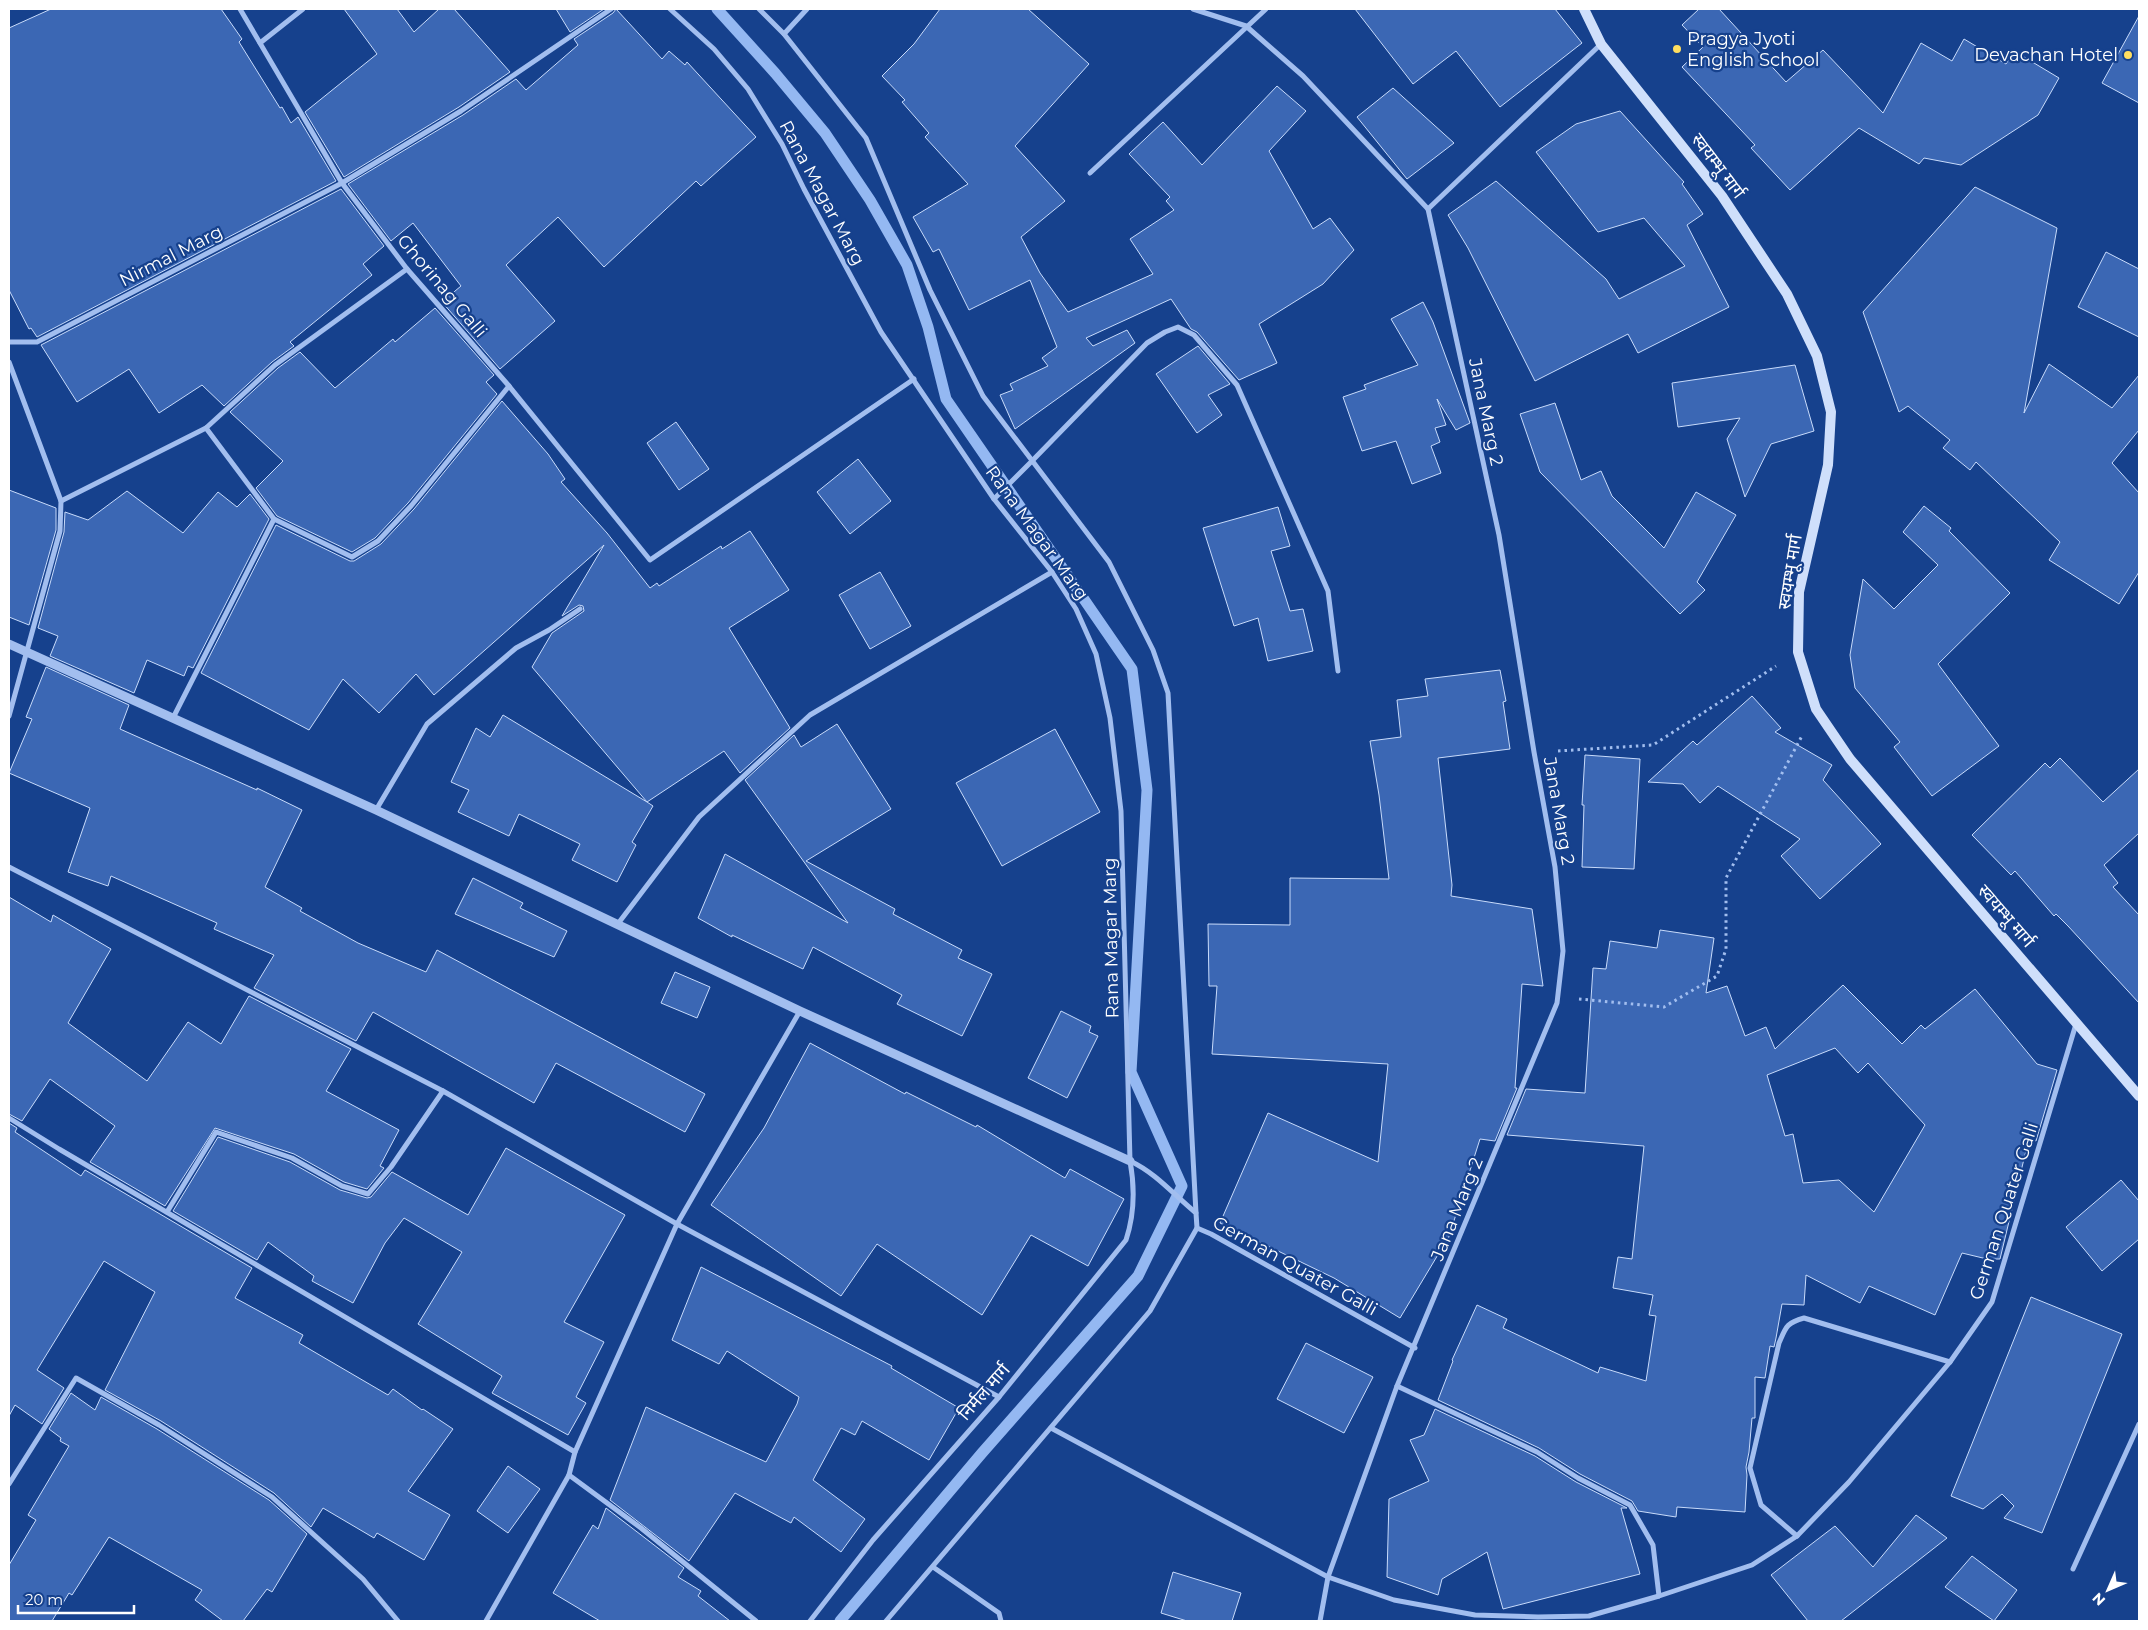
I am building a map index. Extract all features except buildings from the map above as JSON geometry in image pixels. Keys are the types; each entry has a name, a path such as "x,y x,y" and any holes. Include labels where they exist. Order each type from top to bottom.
{"main road":[{"name":"स्वयम्भू मार्ग","path":"1584,9 1601,44 1722,196 1787,294 1818,356 1830,412 1828,466 1799,592 1798,652 1816,709 1850,759 2139,1096"}],"street":[{"name":"Ghorinag Galli","path":"240,9 342,183 407,269 509,386 650,560 914,379"},
{"path":"260,43 303,9"},
{"name":"Nirmal Marg","path":"9,342 36,342 342,183 461,111 611,9"},
{"name":"Rana Magar Marg","path":"670,9 714,49 748,89 782,144 804,189 881,332 994,498 1052,572 1076,609 1096,654 1110,718 1121,811 1130,1161"},
{"path":"760,9 784,34 866,138 930,290 983,396 1109,562 1152,650 1168,693 1196,1213"},
{"path":"784,34 807,9"},
{"path":"1193,9 1246,26 1303,76 1428,209 1601,44"},
{"path":"1090,173 1266,9"},
{"name":"Jana Marg 2","path":"1320,1621 1328,1577 1397,1386 1558,997 1563,951 1555,867 1534,752 1499,535 1428,209"},
{"path":"61,501 206,428 275,365 407,269"},
{"path":"994,498 1032,462 1147,343 1165,332 1178,328 1194,335 1237,385 1328,591 1338,672"},
{"path":"9,362 61,501 60,531 9,716"},
{"path":"206,428 274,518 352,556 378,541 411,506 509,386"},
{"path":"173,718 274,518"},
{"path":"617,925 699,818 810,715 1052,572"},
{"path":"376,810 427,724 516,648 580,610"},
{"path":"9,644 376,810 800,1012 1130,1161"},
{"path":"9,867 443,1091 677,1224 999,1397"},
{"path":"486,1621 568,1475 575,1452 677,1224 800,1012"},
{"name":"German Quater Galli","path":"1051,1428 1328,1577 1394,1600 1475,1615 1589,1616 1659,1596 1752,1565 1797,1536 1849,1482 1950,1362 1992,1302 2076,1024"},
{"path":"167,1212 216,1132 292,1158 342,1186 368,1194 391,1167 443,1091"},
{"path":"9,1118 575,1452"},
{"name":"German Quater Galli","path":"1130,1161 1144,1167 1196,1213 1197,1228 1220,1238 1414,1348"},
{"name":"निर्मल मार्ग","path":"810,1621 873,1540 999,1397 1126,1240 1132,1221 1134,1184 1130,1161"},
{"path":"886,1621 1150,1311 1197,1228"},
{"path":"1797,1536 1761,1505 1750,1468 1779,1343 1786,1326 1793,1321 1804,1318 1950,1362"},
{"path":"9,1484 76,1378 159,1424 272,1498 363,1579 398,1621"},
{"path":"1397,1386 1537,1452 1578,1478 1630,1505 1653,1545 1659,1596"},
{"path":"2073,1569 2139,1424"},
{"path":"568,1475 642,1528 756,1621"},
{"path":"933,1567 999,1613 1001,1621"}],"path":[{"path":"1534,752 1653,745 1798,652"},
{"path":"1558,997 1664,1007 1717,976 1726,948 1726,878 1816,709"}],"waterway":[{"path":"717,9 775,73 825,133 870,200 907,265 928,327 946,399 1132,669 1147,790 1131,1072 1182,1186 1138,1276 982,1453 840,1621"}],"place":[{"name":"Pragya Jyoti English School","path":"1677,49"},
{"name":"Devachan Hotel","path":"2128,55"}]}
